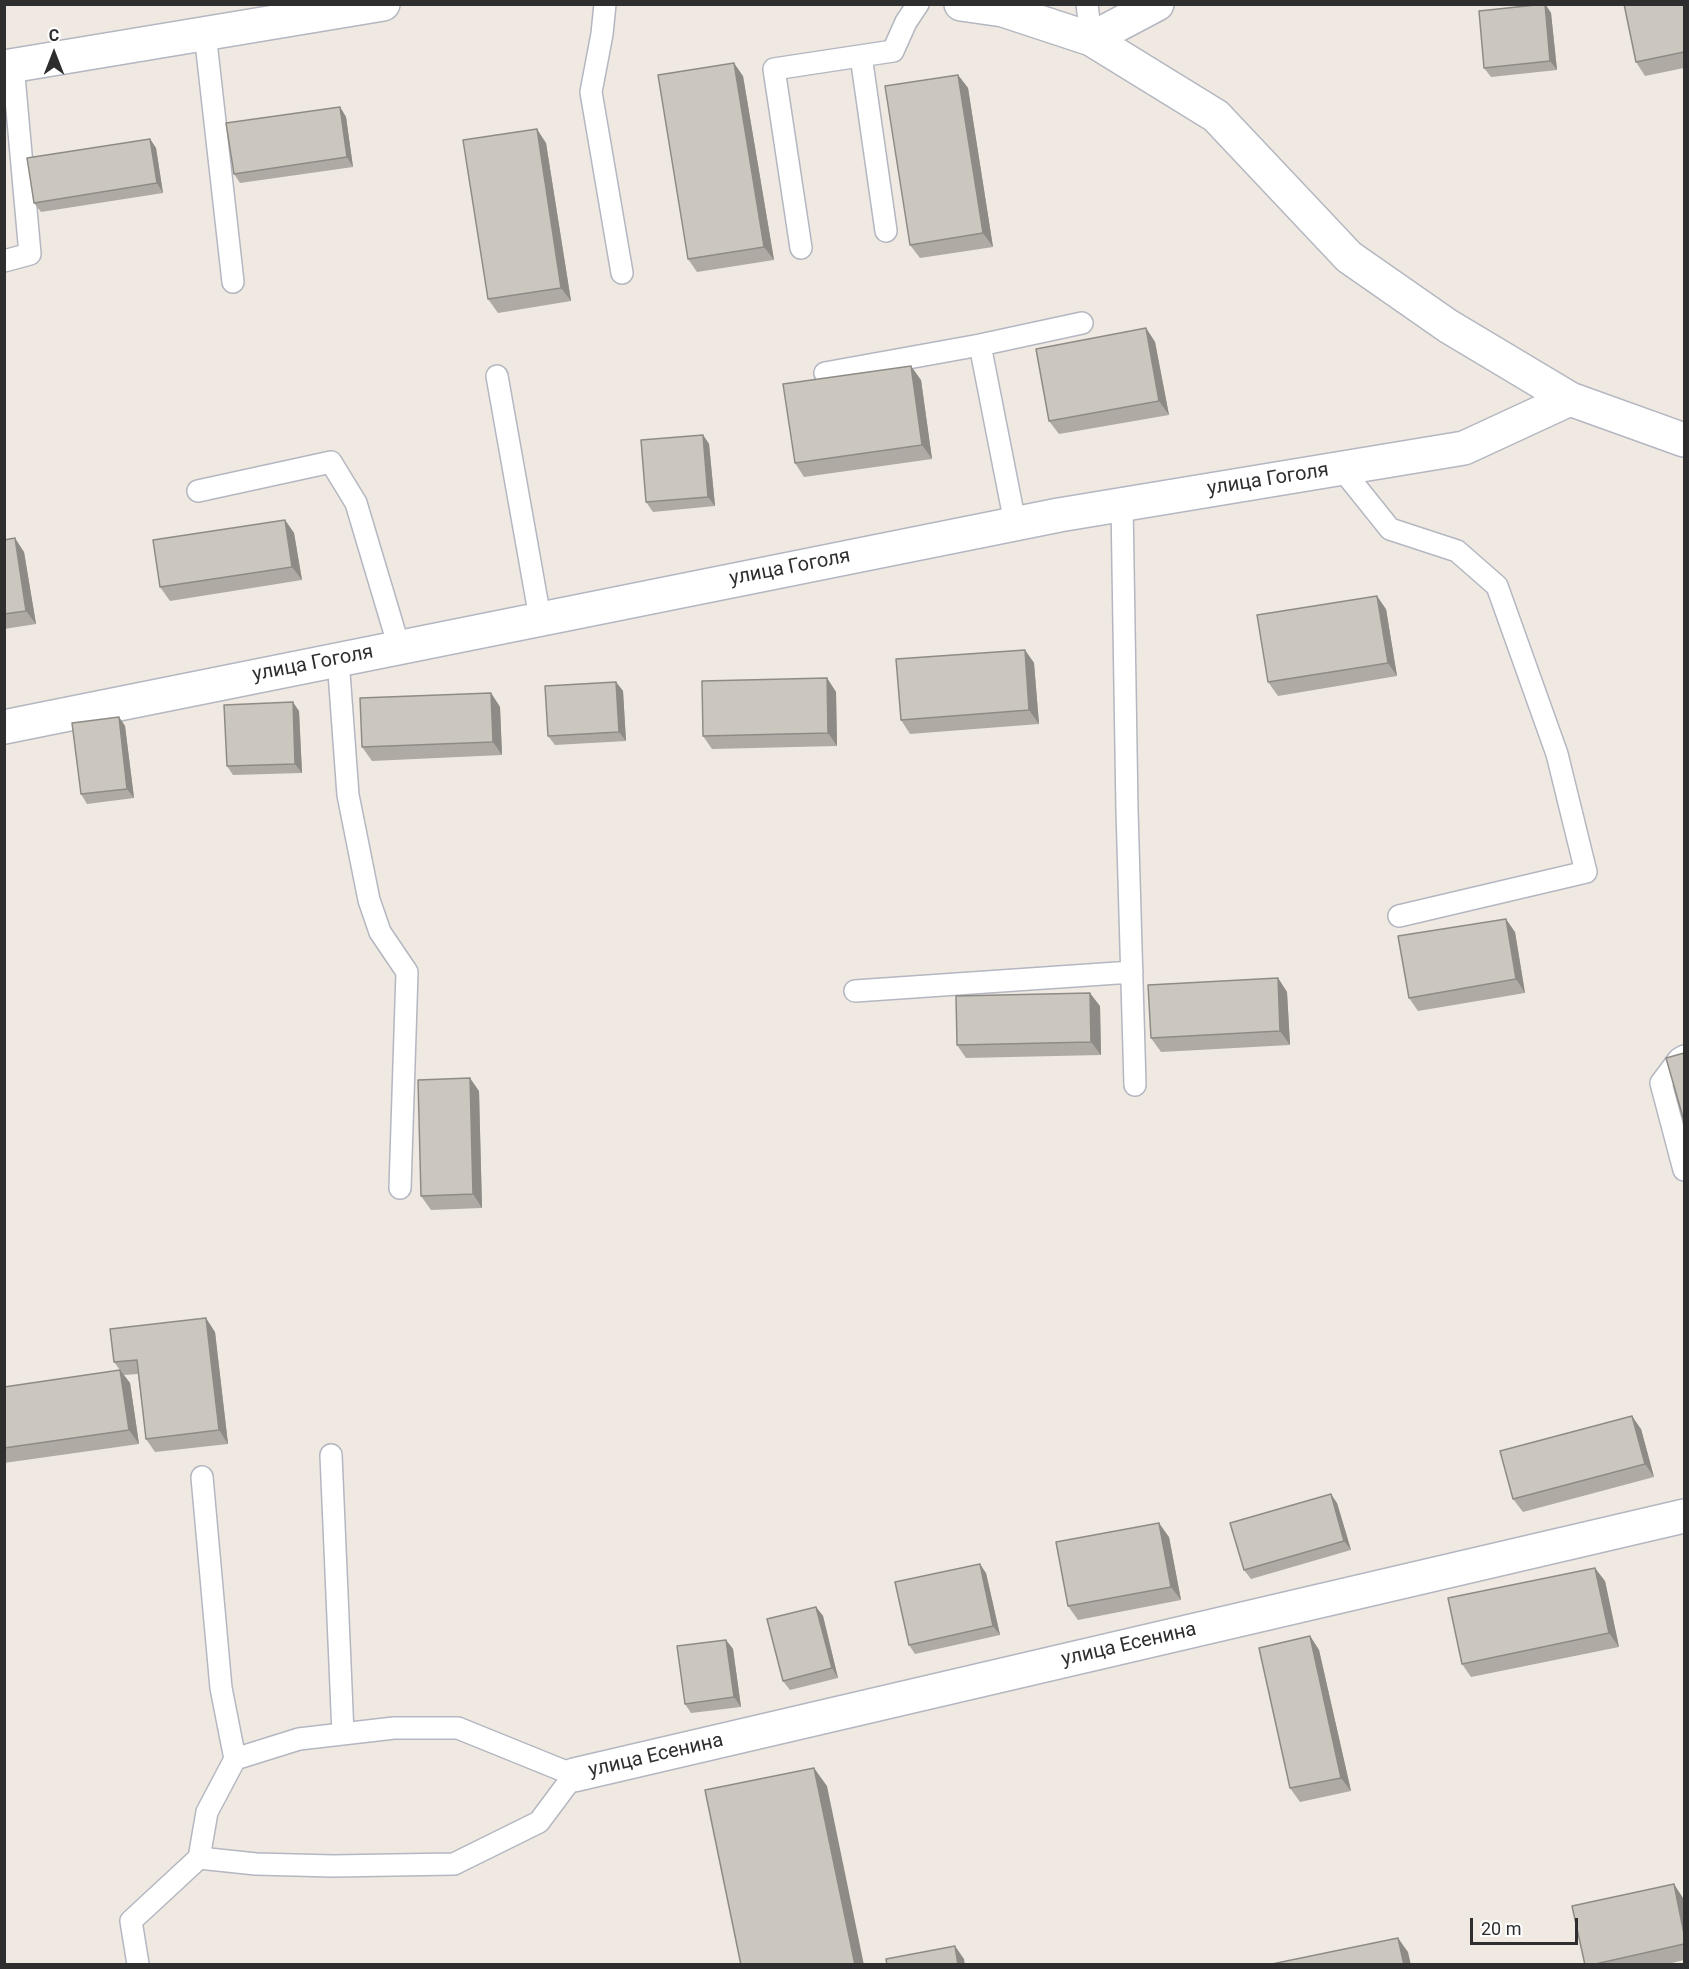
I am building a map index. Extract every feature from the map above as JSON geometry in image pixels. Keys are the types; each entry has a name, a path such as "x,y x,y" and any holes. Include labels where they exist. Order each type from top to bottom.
{"street":[{"path":"9,66 382,4"},
{"path":"961,4 1000,7 1091,39 1216,116 1348,257 1448,326 1570,399 1684,440"},
{"path":"1091,39 1157,4"},
{"name":"улица Гоголя","path":"4,727 1016,523 1464,448 1570,399"},
{"name":"улица Есенина","path":"574,1775 1684,1516"}],"lane":[{"path":"605,4 591,92 622,273"},
{"path":"801,248 774,69 893,51 906,22 918,4"},
{"path":"1087,4 1091,39"},
{"path":"205,33 233,282"},
{"path":"861,56 886,231"},
{"path":"4,261 30,254 9,66"},
{"path":"825,373 980,345 1082,323"},
{"path":"980,345 1016,523"},
{"path":"497,376 540,618"},
{"path":"198,490 331,462 356,503 399,647"},
{"path":"1341,468 1390,529 1456,551 1497,586 1557,754 1586,872 1399,916"},
{"path":"1122,504 1135,1085"},
{"path":"338,659 348,795 369,900 380,932 407,972 400,1188"},
{"path":"855,991 1132,972"},
{"path":"1684,1056 1679,1059 1661,1083 1684,1170"},
{"path":"331,1455 343,1734"},
{"path":"138,1965 131,1921 199,1858 207,1812 235,1758 220,1688 202,1477"},
{"path":"199,1858 256,1864 333,1866 454,1864 539,1822 574,1775 458,1728 394,1728 299,1739 235,1758"}],"building":[{"path":"1545,4 1550,61 1484,68 1479,11"},
{"path":"1624,4 1684,4 1684,52 1636,62"},
{"path":"734,63 764,247 688,259 658,75"},
{"path":"958,75 983,233 910,245 885,86"},
{"path":"340,107 347,157 234,174 226,123"},
{"path":"537,129 561,288 488,299 463,140"},
{"path":"150,139 157,183 34,203 27,158"},
{"path":"1146,328 1159,401 1049,421 1036,349"},
{"path":"911,366 922,445 795,463 783,384"},
{"path":"703,435 708,497 646,502 641,440"},
{"path":"285,520 292,567 160,587 153,540"},
{"path":"15,538 26,611 4,614 4,540"},
{"path":"1377,596 1388,663 1268,682 1257,615"},
{"path":"1025,650 1029,710 901,720 896,659"},
{"path":"827,678 828,733 703,736 702,681"},
{"path":"616,682 619,732 548,736 545,686"},
{"path":"491,693 493,742 362,747 360,698"},
{"path":"293,702 295,764 227,766 224,705"},
{"path":"119,717 127,789 81,794 72,723"},
{"path":"1506,919 1516,979 1409,998 1398,936"},
{"path":"1278,978 1280,1031 1151,1038 1148,985"},
{"path":"1090,993 1091,1042 957,1045 956,996"},
{"path":"1684,1053 1684,1121 1666,1058"},
{"path":"470,1078 473,1194 421,1196 418,1080"},
{"path":"206,1318 219,1430 146,1439 137,1360 114,1362 110,1329"},
{"path":"120,1370 129,1430 4,1448 4,1387"},
{"path":"1632,1416 1645,1464 1513,1499 1500,1451"},
{"path":"1331,1494 1344,1541 1244,1570 1230,1523"},
{"path":"1159,1523 1171,1587 1068,1606 1056,1542"},
{"path":"980,1564 993,1626 909,1645 895,1582"},
{"path":"1595,1568 1609,1633 1462,1664 1448,1598"},
{"path":"816,1607 832,1668 783,1681 767,1619"},
{"path":"1310,1636 1341,1778 1290,1788 1259,1648"},
{"path":"726,1640 734,1697 685,1704 677,1646"},
{"path":"814,1768 855,1965 741,1965 705,1790"},
{"path":"1674,1884 1684,1944 1585,1965 1572,1906"},
{"path":"1398,1938 1404,1965 1267,1965"},
{"path":"955,1946 958,1965 887,1965 886,1959"}]}
